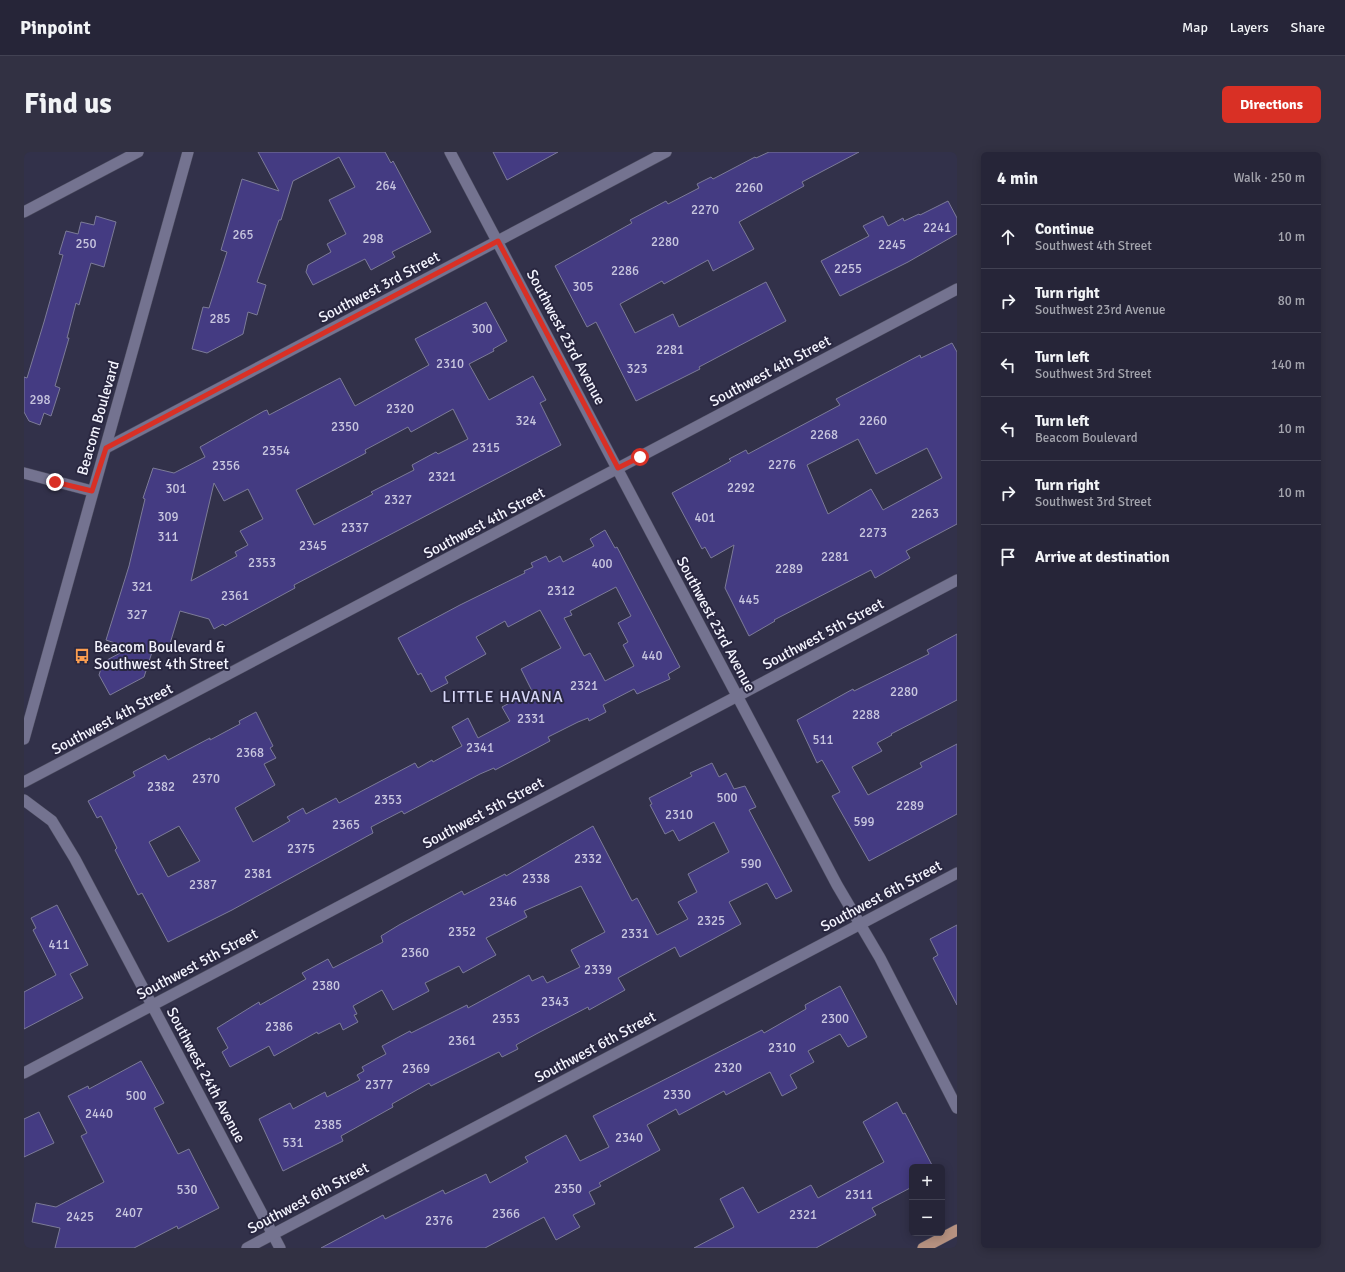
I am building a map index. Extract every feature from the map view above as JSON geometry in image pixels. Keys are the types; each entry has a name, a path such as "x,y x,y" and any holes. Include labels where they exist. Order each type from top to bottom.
{"main road":[{"path":"923,1248 957,1230"}],"street":[{"path":"24,212 138,152"},
{"name":"Beacom Boulevard","path":"24,739 92,491 106,448 188,152"},
{"name":"Southwest 23rd Avenue","path":"450,152 837,885 880,958 957,1108"},
{"name":"Southwest 3rd Street","path":"106,448 666,152"},
{"name":"Southwest 4th Street","path":"24,782 957,289"},
{"path":"24,473 92,491"},
{"name":"Southwest 5th Street","path":"24,1073 152,1004 957,580"},
{"name":"Southwest 24th Avenue","path":"24,800 52,820 75,859 280,1248"},
{"name":"Southwest 6th Street","path":"246,1248 957,873"}],"building":[{"path":"258,152 385,152 391,163 393,161 431,232 392,252 395,257 371,270 365,259 313,285 306,272 308,265 331,252 327,244 346,234 329,200 355,187 339,157 293,181 281,220 279,220 257,282 266,285 257,315 248,312 243,334 207,353 192,349 203,307 209,308 227,252 221,250 242,179 279,191"},
{"path":"493,152 558,152 507,180"},
{"path":"769,152 859,152 802,182 804,186 739,222 754,249 713,271 708,260 664,284 662,281 620,304 635,333 673,314 679,327 766,282 786,321 699,367 700,369 636,401 596,322 587,327 555,266 632,223 630,220 666,201 668,204 699,188 697,184 711,177 713,179 755,157 756,158"},
{"path":"948,201 957,218 957,234 908,262 840,296 821,261 869,236 863,226 883,216 888,226 903,218 904,221 919,214 920,215"},
{"path":"96,216 116,222 104,267 91,263 79,305 76,303 67,338 69,338 55,386 60,388 51,416 44,413 40,425 29,421 24,412 24,377 27,378 44,322 63,255 59,254 66,231 78,234 81,222 94,225"},
{"path":"486,302 507,341 493,349 494,351 469,364 489,400 533,376 546,400 540,403 561,445 294,585 295,588 225,626 223,624 214,629 209,619 180,611 168,650 154,646 144,677 110,695 99,675 103,662 130,648 106,640 129,566 145,499 143,498 153,468 174,473 205,457 200,447 264,411 267,410 269,415 340,378 355,406 429,365 415,339","holes":["453,409 468,439 438,454 436,452 412,465 414,470 371,492 373,494 314,525 296,490 366,453 365,450 408,427 411,432","214,483 224,501 248,489 263,519 240,531 248,545 235,552 237,556 191,581"]},
{"path":"952,343 957,352 957,524 906,551 910,558 875,578 871,570 774,620 775,621 749,636 725,588 734,545 711,558 705,547 702,549 672,493 731,461 729,459 746,450 748,454 840,405 836,399 920,355 921,358","holes":["858,439 876,474 927,448 942,478 883,510 871,489 828,514 807,465"]},
{"path":"605,530 615,548 617,547 680,667 668,674 670,679 637,694 634,689 603,705 606,712 589,721 588,718 578,722 548,737 550,741 495,770 494,768 480,774 404,814 402,811 371,827 373,833 232,910 168,942 142,893 138,895 115,850 117,848 101,816 97,818 88,801 135,776 133,772 165,755 168,760 240,724 239,721 256,712 273,746 270,748 276,758 264,764 275,785 235,808 253,842 290,821 287,817 303,808 306,814 336,798 339,803 415,763 418,768 432,760 433,762 462,746 452,727 468,718 478,738 510,721 502,707 532,691 521,669 561,648 540,610 508,627 505,621 476,637 486,654 445,677 448,683 431,692 421,673 418,675 398,638 525,573 524,571 533,567 531,563 546,556 549,562 560,556 563,562 594,546 590,539","holes":["616,587 631,616 618,623 628,642 623,645 634,666 605,681 590,653 584,656 564,618 572,615 570,611","179,826 200,861 168,877 149,842"]},
{"path":"957,634 957,700 891,734 892,735 877,743 882,751 852,767 868,795 922,767 920,763 957,744 957,814 869,861 832,796 840,792 822,760 817,763 797,720 853,689 854,691 929,654 927,650"},
{"path":"712,763 719,777 726,773 734,789 745,786 756,807 749,810 792,891 776,899 767,883 729,902 741,924 680,957 675,947 618,978 625,990 589,1010 588,1007 538,1033 516,1045 518,1049 502,1057 499,1052 431,1086 429,1083 392,1104 393,1107 341,1136 343,1141 283,1171 259,1119 290,1103 293,1109 325,1092 327,1097 360,1080 357,1075 364,1071 362,1067 386,1054 382,1046 410,1031 411,1033 467,1005 468,1008 529,975 532,981 543,976 547,983 580,967 571,950 605,932 581,886 524,911 527,917 486,938 496,955 463,973 459,966 425,983 429,991 393,1010 382,990 353,1006 357,1014 354,1015 358,1022 343,1030 340,1023 318,1034 317,1032 274,1056 269,1046 230,1067 222,1052 228,1048 217,1028 259,1002 260,1005 306,979 302,973 328,959 333,968 383,942 381,936 399,925 462,891 464,895 505,874 506,876 593,826 632,901 637,898 657,935 688,919 678,902 697,892 688,874 729,852 714,822 679,841 673,830 665,834 650,805 652,804 649,798 692,776 690,773"},
{"path":"57,905 88,965 70,974 83,998 24,1029 24,992 56,975 33,930 36,928 31,918"},
{"path":"957,925 957,1005 933,958 938,955 930,939"},
{"path":"840,986 867,1037 848,1047 840,1034 808,1051 814,1062 790,1075 797,1088 782,1096 770,1072 726,1095 724,1091 679,1115 676,1109 647,1125 660,1150 599,1183 601,1186 589,1192 595,1204 573,1215 580,1227 556,1240 544,1217 485,1248 321,1248 383,1215 385,1219 443,1190 445,1194 486,1174 490,1183 528,1162 525,1157 566,1135 580,1161 609,1147 593,1116 762,1030 764,1033 806,1009 805,1005"},
{"path":"141,1061 164,1103 154,1108 178,1154 189,1149 219,1208 178,1229 177,1226 134,1248 55,1248 60,1228 32,1222 36,1203 56,1207 104,1182 81,1136 87,1133 68,1096 88,1086 89,1089"},
{"path":"897,1102 903,1114 905,1113 931,1164 909,1164 909,1189 872,1208 876,1215 816,1248 694,1248 734,1227 720,1199 743,1187 758,1213 811,1185 818,1198 884,1162 863,1122"},
{"path":"39,1112 54,1143 24,1157 24,1119"}],"place":[{"name":"Beacom Boulevard & Southwest 4th Street","path":"82,656"}],"district":[{"name":"LITTLE HAVANA","path":"503,697"}],"route":[{"path":"55,482 92,491 106,448 498,241 618,468 640,457"}]}
